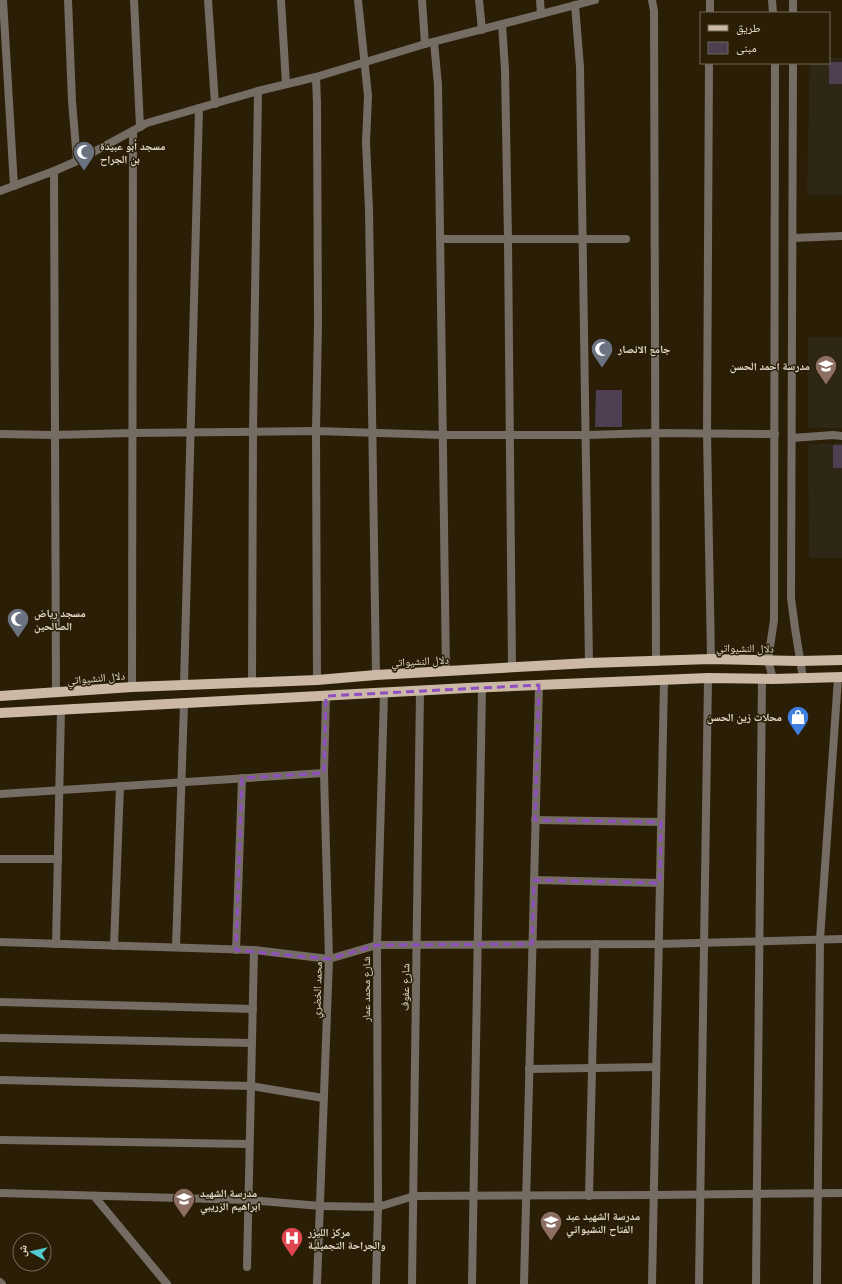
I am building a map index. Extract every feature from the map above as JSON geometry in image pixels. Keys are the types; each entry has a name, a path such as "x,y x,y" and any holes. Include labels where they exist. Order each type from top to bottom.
{"main road":[{"name":"دلال النشيواتي","path":"0,696 132,687 321,680 376,675 589,663 711,659 800,661 842,660"},
{"path":"0,713 539,685 708,678 840,678"},
{"path":"321,680 326,696"}],"street":[{"path":"3,0 14,186"},
{"path":"68,0 72,100 78,161"},
{"path":"132,687 132,432 137,129 134,0"},
{"path":"208,0 215,104"},
{"path":"281,0 286,84"},
{"path":"358,0 368,96 366,142 369,210 376,675"},
{"path":"422,0 425,44"},
{"path":"479,0 482,30"},
{"path":"540,0 541,14"},
{"path":"0,191 78,161 147,123 258,91 316,77 425,44 595,0"},
{"path":"652,0 654,11 654,433 656,662"},
{"path":"710,0 710,12"},
{"path":"772,0 773,12"},
{"path":"793,0 793,12"},
{"path":"575,5 580,67 589,663"},
{"path":"502,25 505,69 508,240 512,667"},
{"path":"434,42 438,85 446,672"},
{"path":"710,64 707,433 711,659"},
{"path":"756,1284 759,941 767,679 768,660 774,620 775,64"},
{"path":"793,64 792,598 803,678"},
{"path":"316,77 318,324 316,431 321,680"},
{"path":"252,682 253,432 258,91"},
{"path":"184,685 199,108"},
{"path":"54,171 56,693"},
{"path":"793,238 842,236"},
{"path":"440,239 626,239"},
{"path":"0,434 54,435 132,432 316,431 442,435 586,435 654,433 775,434"},
{"path":"792,438 833,435 842,436"},
{"path":"699,1284 708,678"},
{"path":"817,1284 820,939 840,678"},
{"path":"652,1284 664,680"},
{"path":"524,1284 539,685"},
{"path":"472,1284 472,1196 482,688"},
{"name":"شارع عفوف","path":"412,1284 420,691"},
{"name":"شارع محمد عمار","path":"376,1284 378,1207 377,945 384,693"},
{"name":"محمد الخضري","path":"317,1284 329,959 324,773 326,696"},
{"path":"176,947 184,703"},
{"path":"56,944 61,710"},
{"path":"0,794 324,773"},
{"path":"236,950 242,778"},
{"path":"114,946 120,786"},
{"path":"536,820 661,822"},
{"path":"0,859 58,859"},
{"path":"534,880 660,883"},
{"path":"0,942 254,950 329,959 377,945 659,944 842,939"},
{"path":"589,1196 595,944"},
{"path":"248,1267 250,1200 249,1144 254,950"},
{"path":"0,1002 253,1009"},
{"path":"0,1038 252,1043"},
{"path":"529,1069 656,1067"},
{"path":"0,1080 251,1086 323,1098"},
{"path":"0,1140 249,1144"},
{"path":"0,1193 250,1200 321,1206 378,1207 414,1196 589,1196 842,1193"},
{"path":"94,1196 167,1284"}],"highlighted area":[{"path":"539,685 535,820 661,822 660,883 534,880 532,944 377,945 329,959 236,950 242,778 324,773 326,696"}],"shaded area":[{"path":"830,58 842,58 842,195 807,194 810,64 830,64"},
{"path":"808,337 842,337 842,428 808,428"},
{"path":"842,443 842,558 809,558 808,444"}],"building":[{"path":"830,62 842,62 842,84 829,84"},
{"path":"596,390 622,390 622,427 595,427"},
{"path":"833,445 842,445 842,468 833,468"}],"place":[{"name":"مسجد أبو عبيدة بن الجراح","path":"84,172"},
{"name":"جامع الانصار","path":"602,368"},
{"name":"مدرسة احمد الحسن","path":"826,386"},
{"name":"مسجد رياض الصالحين","path":"18,638"},
{"name":"محلات زين الحسن","path":"798,736"},
{"name":"مدرسة الشهيد ابراهيم الزريبي","path":"184,1218"},
{"name":"مدرسة الشهيد عبد الفتاح النشيواتي","path":"551,1242"},
{"name":"مركز الليزر والجراحة التجميلية","path":"292,1258"}]}
